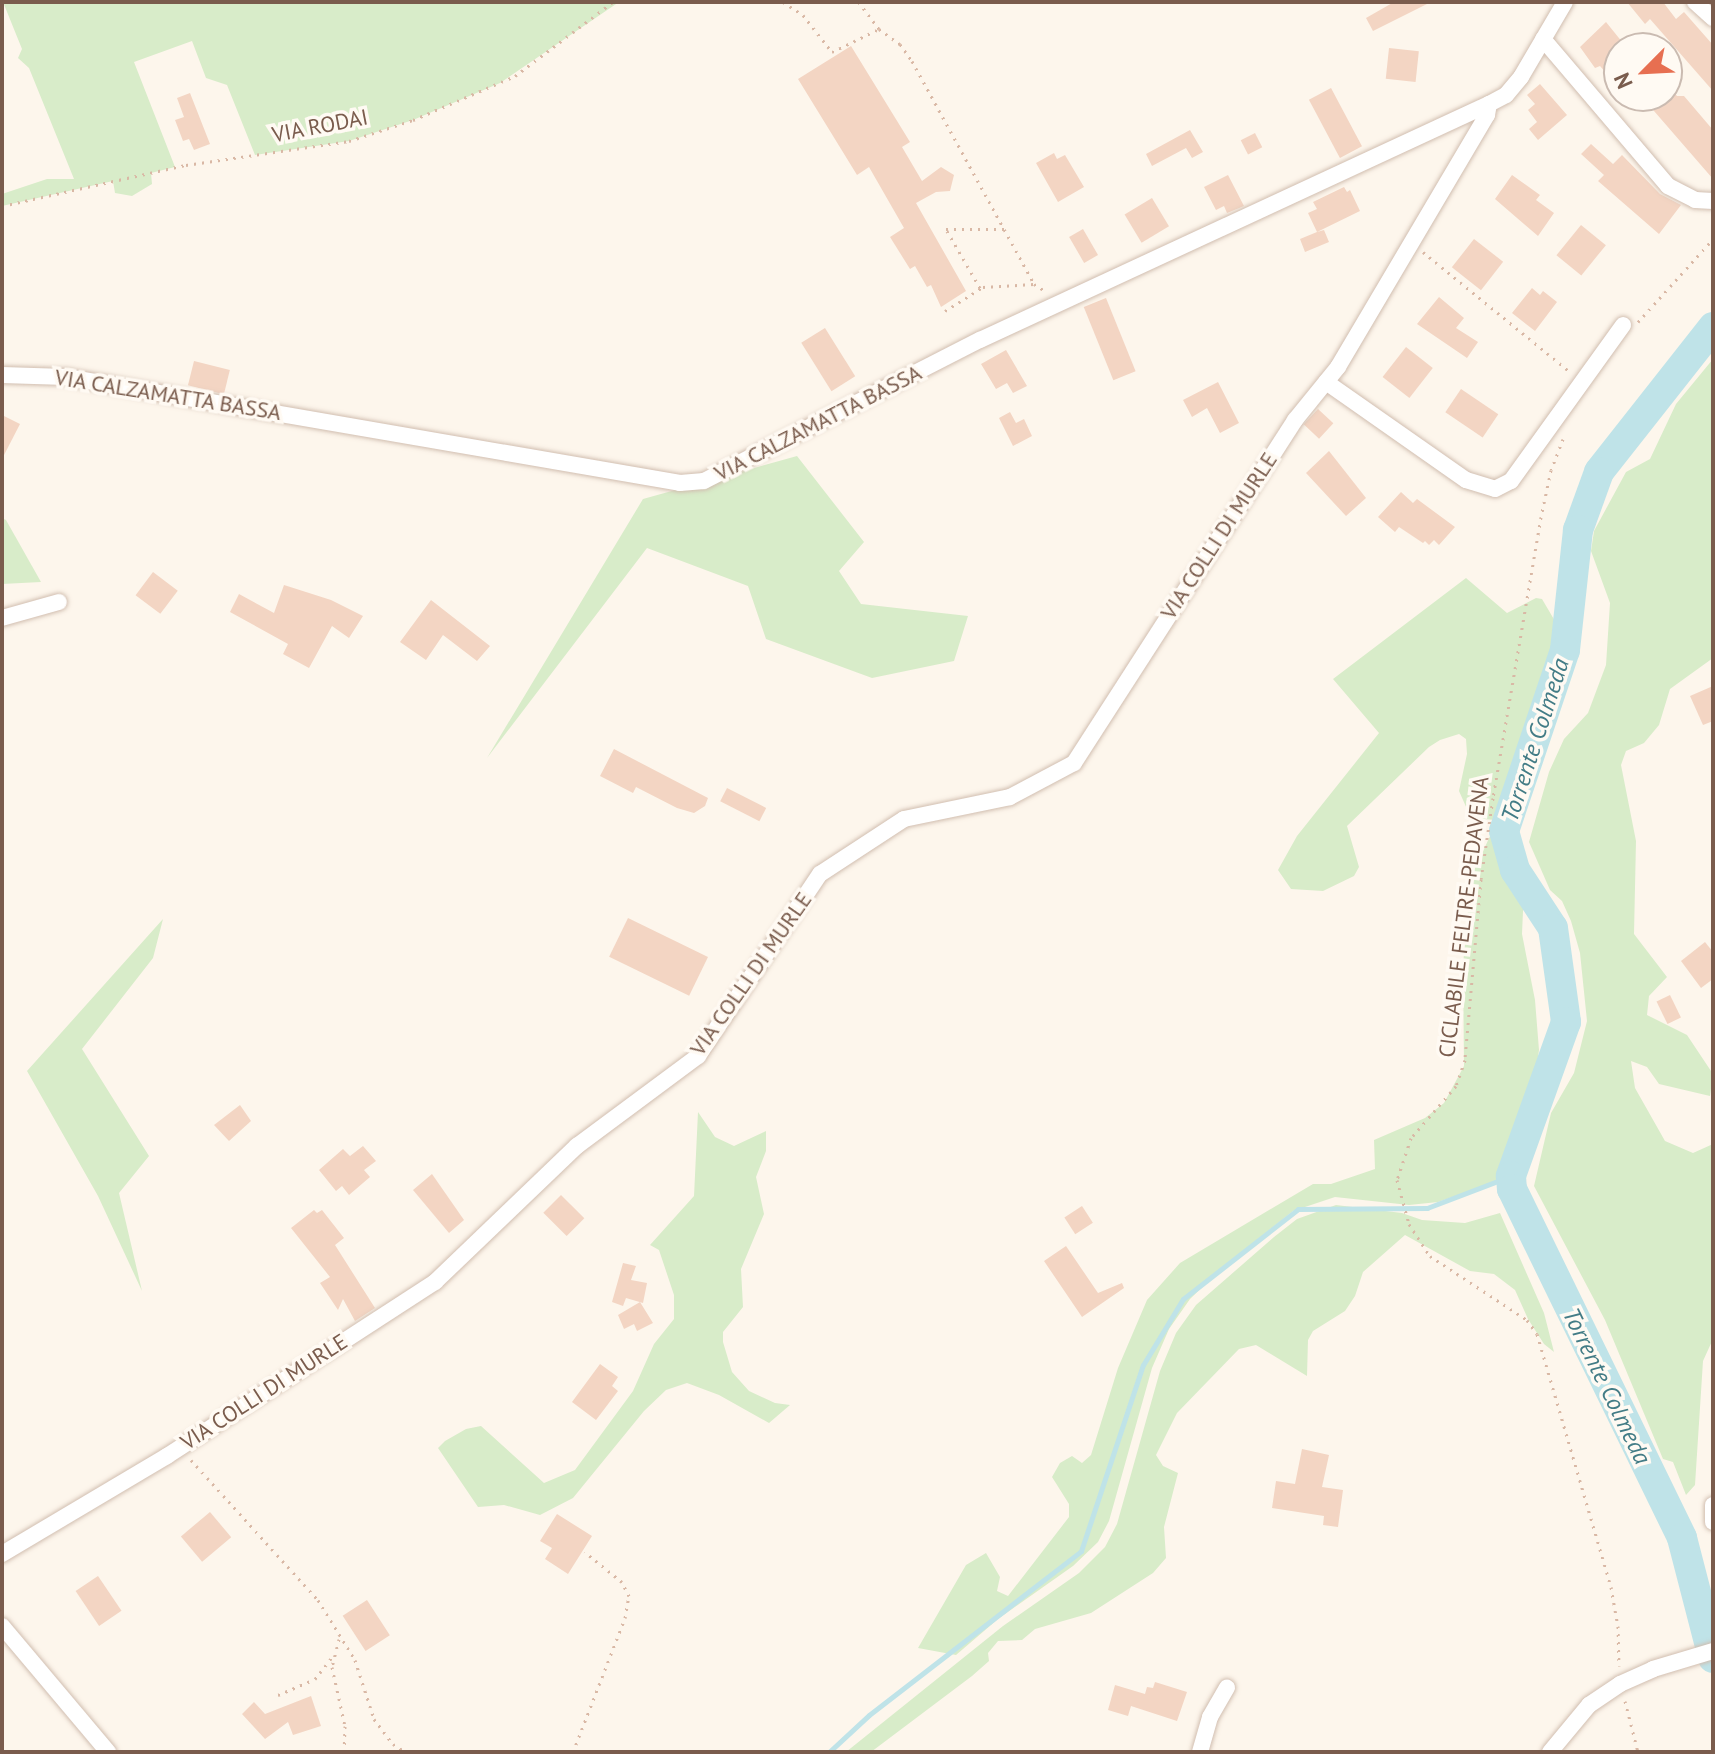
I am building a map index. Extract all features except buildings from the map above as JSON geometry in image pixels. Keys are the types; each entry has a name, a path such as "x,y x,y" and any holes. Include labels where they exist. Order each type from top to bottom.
{"street":[{"path":"1489,104 1506,95 1521,77 1565,2"},
{"path":"1695,2 1713,18"},
{"path":"1543,39 1668,186 1695,200 1713,201"},
{"name":"VIA COLLI DI MURLE","path":"2,1554 180,1448 435,1282 577,1146 698,1056 820,874 904,819 1010,797 1074,763 1218,536 1295,420 1326,382 1487,115 1489,104"},
{"name":"VIA CALZAMATTA BASSA","path":"2,375 66,377 163,391 680,483 704,481 1061,303 1489,104"},
{"path":"1326,382 1466,480 1495,489 1511,481 1582,381 1628,326"},
{"path":"2,618 59,602"},
{"path":"1713,1505 1713,1522"},
{"path":"2,1626 108,1752"},
{"path":"1550,1752 1589,1705 1620,1684 1653,1669 1713,1651"},
{"path":"1200,1752 1210,1717 1227,1688"}],"path":[{"name":"VIA RODAI","path":"2,206 186,165 349,141 413,120 515,76 613,2"},
{"path":"783,2 803,15 832,52 879,29"},
{"path":"859,2 879,29 900,44 912,61 1034,284 1061,303"},
{"path":"980,288 946,229 1004,229"},
{"path":"1628,326 1713,239"},
{"path":"1411,242 1582,381"},
{"path":"945,311 980,288 1034,284"},
{"name":"CICLABILE FELTRE-PEDAVENA","path":"1565,432 1551,470 1541,517 1497,770 1481,879 1465,1060 1456,1086 1411,1138 1397,1180 1409,1224 1430,1256 1527,1320 1537,1334 1611,1587 1618,1626 1620,1684 1638,1752"},
{"path":"180,1448 318,1600 339,1639 355,1660 374,1719 393,1744 406,1752"},
{"path":"573,1752 625,1618 629,1596 622,1582 585,1552"},
{"path":"339,1639 332,1667 345,1726 344,1752"},
{"path":"278,1695 315,1679 336,1653"}],"green space":[{"path":"3,2 619,2 500,83 413,120 349,141 255,155 227,85 206,78 192,41 134,62 175,167 151,173 152,184 132,196 115,193 113,181 2,206 2,194 47,179 74,179 29,68 18,58 22,49"},
{"path":"1713,359 1713,658 1670,689 1659,725 1644,743 1626,751 1621,765 1636,841 1634,934 1667,977 1649,996 1647,1015 1687,1035 1713,1074 1710,1096 1659,1084 1647,1067 1631,1061 1635,1088 1665,1141 1693,1153 1713,1144 1713,1339 1703,1361 1695,1485 1686,1495 1673,1462 1663,1459 1605,1320 1534,1186 1551,1113 1574,1073 1587,1021 1580,953 1571,921 1562,901 1550,890 1529,842 1549,772 1564,739 1588,713 1606,665 1610,603 1591,551 1594,531 1626,472 1650,459 1676,404"},
{"path":"797,456 864,542 839,571 861,604 968,616 954,661 872,678 766,639 748,586 647,548 487,758 643,499"},
{"path":"2,518 6,520 41,582 2,584"},
{"path":"1466,578 1507,613 1536,598 1542,599 1562,633 1574,628 1539,729 1534,783 1524,811 1508,821 1471,818 1459,791 1467,754 1466,739 1459,734 1440,740 1347,826 1359,867 1354,876 1323,891 1291,889 1278,870 1297,836 1379,733 1333,679"},
{"path":"1509,831 1512,847 1532,885 1523,911 1522,934 1535,1000 1539,1050 1531,1105 1538,1117 1518,1174 1438,1202 1409,1205 1335,1197 1293,1211 1222,1268 1190,1299 1169,1329 1152,1368 1109,1521 1098,1542 1073,1566 998,1619 956,1655 918,1648 966,1565 986,1553 1000,1577 997,1591 1008,1596 1069,1517 1069,1504 1052,1477 1060,1463 1072,1456 1082,1463 1091,1455 1118,1368 1147,1300 1180,1263 1313,1184 1331,1184 1375,1169 1374,1140 1425,1118 1444,1103 1464,1066 1463,965 1471,877 1491,834"},
{"path":"163,919 153,958 82,1049 149,1156 119,1193 142,1291 98,1196 27,1071"},
{"path":"698,1112 715,1137 734,1146 766,1131 766,1151 756,1177 764,1214 741,1269 743,1307 723,1332 723,1342 732,1372 749,1391 775,1403 790,1405 769,1423 719,1395 687,1383 666,1390 644,1411 573,1498 540,1515 504,1505 478,1507 438,1448 445,1441 466,1429 481,1426 544,1483 575,1470 633,1391 654,1344 674,1319 674,1295 659,1250 650,1245 694,1196"},
{"path":"1336,1205 1402,1213 1422,1220 1465,1223 1500,1213 1544,1313 1554,1352 1544,1344 1528,1319 1515,1290 1494,1274 1470,1271 1405,1235 1363,1272 1355,1296 1345,1311 1313,1331 1308,1340 1307,1376 1256,1345 1239,1349 1177,1413 1156,1455 1163,1466 1178,1473 1164,1527 1166,1558 1153,1573 1091,1613 1035,1629 1022,1640 998,1641 988,1653 989,1661 972,1676 871,1752 846,1752 1003,1626 1079,1573 1105,1547 1117,1524 1160,1371 1176,1333 1196,1305 1274,1237 1297,1219"}],"waterway":[{"name":"Torrente Colmeda","path":"1713,327 1599,472 1578,530 1565,650 1504,831 1515,870 1553,928 1566,1022 1511,1176 1512,1189 1682,1538 1713,1658"},
{"path":"829,1752 869,1715 1081,1551 1143,1365 1183,1299 1298,1209 1427,1208 1511,1176"}]}
